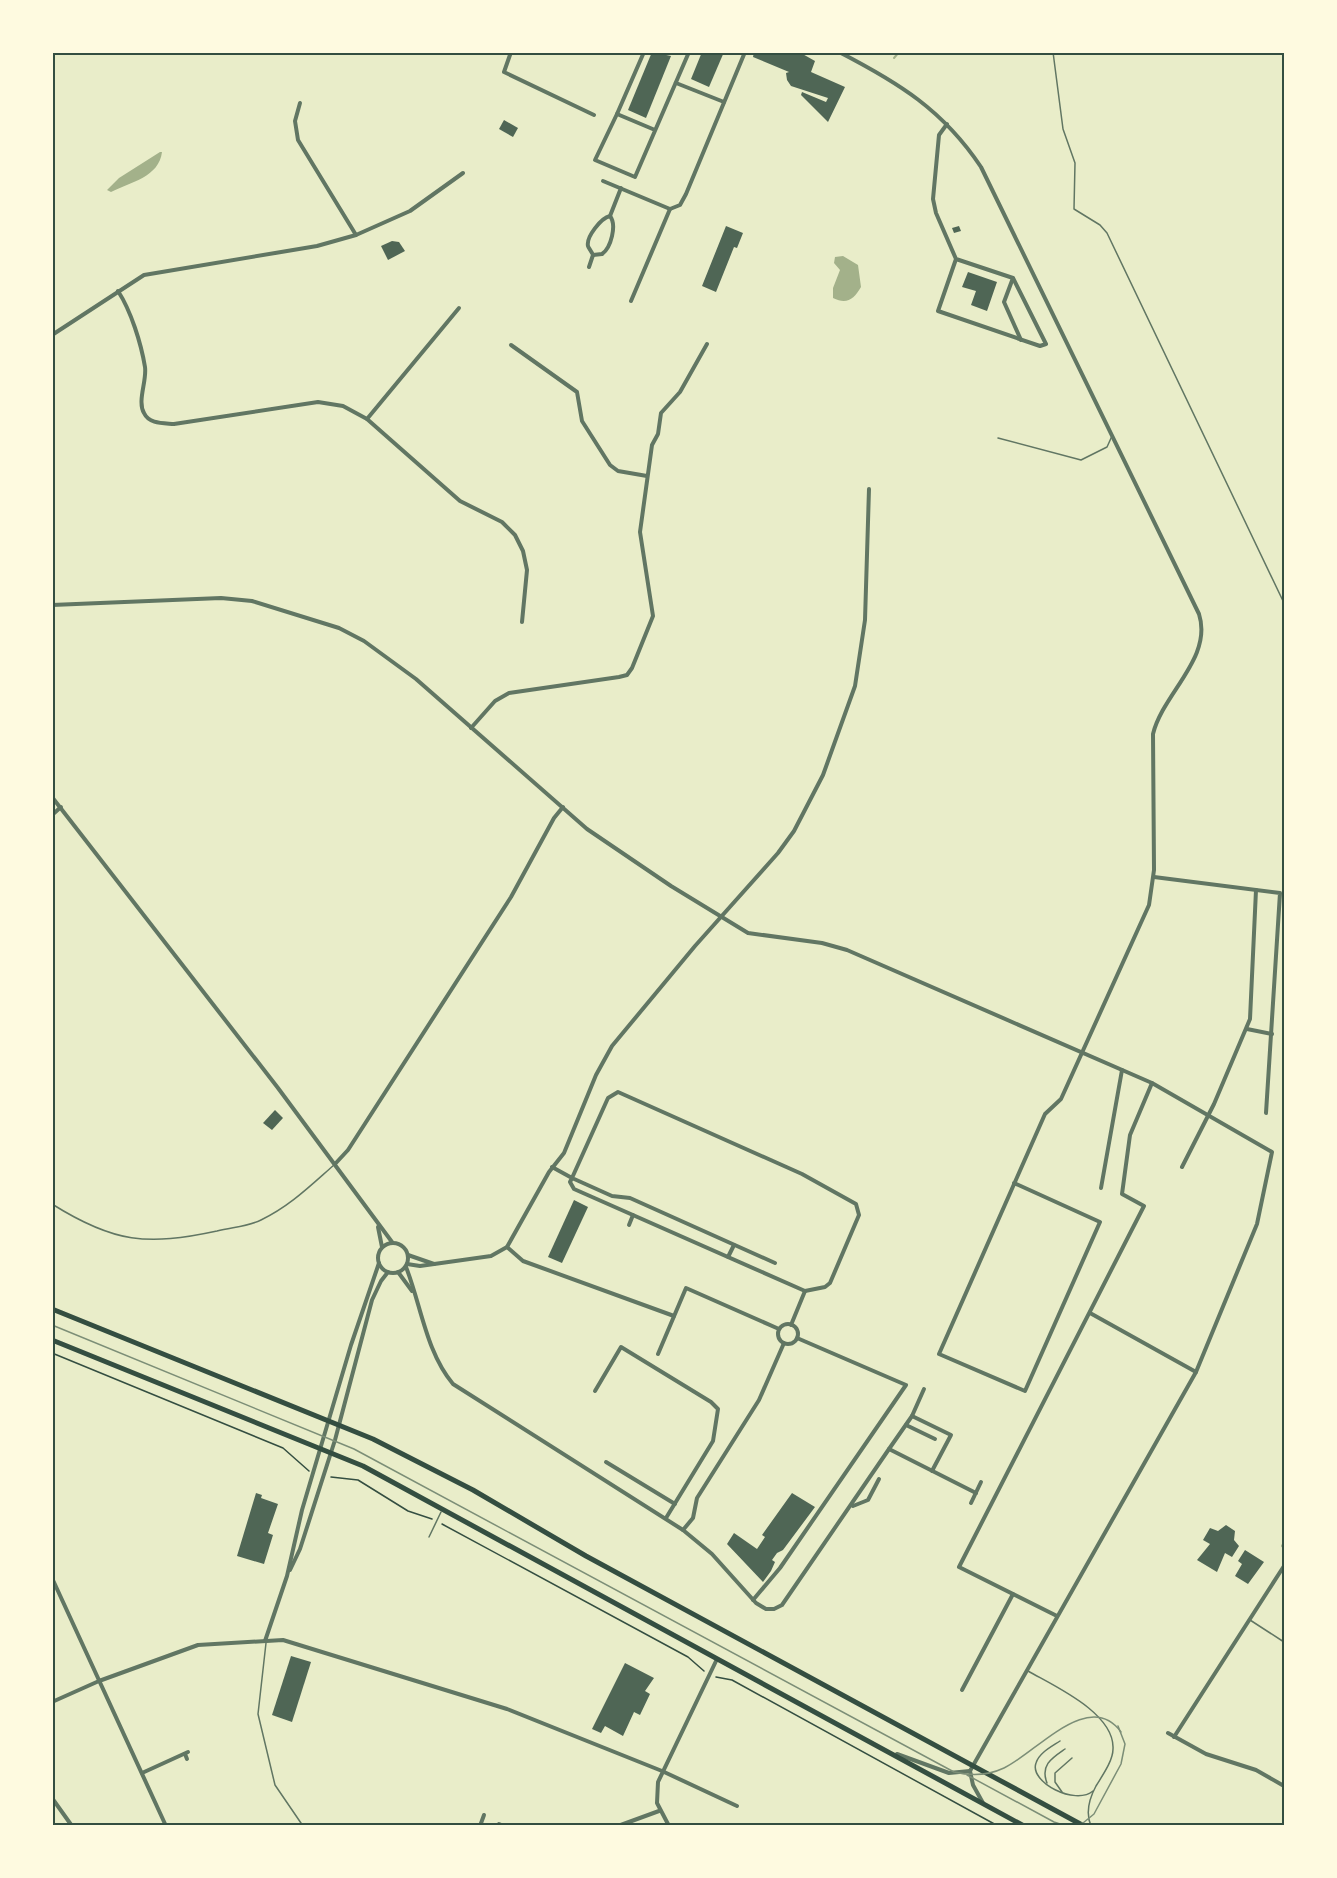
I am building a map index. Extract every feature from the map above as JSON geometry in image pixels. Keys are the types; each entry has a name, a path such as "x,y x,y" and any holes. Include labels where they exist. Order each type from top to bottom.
{"main road":[{"path":"52,1309 339,1423 473,1490 586,1556 972,1768 1084,1826"},
{"path":"52,1340 331,1452 442,1509 1024,1826"}],"street":[{"path":"511,52 504,72 594,115"},
{"path":"644,52 596,160 635,177 689,52"},
{"path":"603,181 670,209 680,205 745,52"},
{"path":"839,52 888,78 921,100 967,147 987,178 1199,614 1203,632 1198,651 1160,714 1153,734 1154,877 1144,918 1062,1099 1045,1114 1014,1184 939,1354 1025,1391 1100,1222 1014,1184"},
{"path":"675,83 724,102"},
{"path":"300,103 295,121 298,140 356,235"},
{"path":"617,114 655,130"},
{"path":"947,124 939,135 933,199 936,213 956,259 938,311 1040,346 1046,344 1012,278 956,259"},
{"path":"52,335 118,291 153,273 317,246 356,235 401,216 463,173"},
{"path":"593,255 602,254 608,249 614,227 610,216 621,188"},
{"path":"631,301 670,209"},
{"path":"593,255 588,247 588,240 600,221 610,216"},
{"path":"589,267 593,255"},
{"path":"1012,278 1004,302 1022,340"},
{"path":"118,291 124,301 145,366 146,382 141,406 144,415 151,421 174,424 318,402 343,406 367,420 460,501 502,522 515,535 523,551 527,570 522,622"},
{"path":"367,420 459,308"},
{"path":"471,728 495,701 509,693 619,677 627,675 632,668 653,616 653,603 640,540 652,445 658,434 661,413 680,392 707,344"},
{"path":"511,345 577,393 582,421 609,465 618,471 647,476"},
{"path":"379,1263 388,1272 398,1272 406,1265 434,1264 491,1256 507,1247 552,1167 564,1153 596,1075 612,1046 720,916 778,853 794,831 823,775 855,686 865,620 869,489"},
{"path":"52,605 221,598 252,601 327,623 364,641 416,679 603,840 720,916 753,934 822,943 847,950 1152,1083 1272,1152 1257,1224 1196,1372 972,1768 973,1785 985,1804"},
{"path":"52,797 335,1164 392,1242"},
{"path":"52,815 61,807"},
{"path":"335,1164 348,1150 514,892 545,834 563,807"},
{"path":"1154,877 1280,893 1266,1113"},
{"path":"1182,1167 1209,1115 1250,1019 1256,890"},
{"path":"1247,1029 1272,1034"},
{"path":"1101,1188 1122,1070"},
{"path":"1057,1616 959,1567 1144,1206 1122,1194 1130,1135 1152,1083"},
{"path":"618,1092 802,1174 856,1204 859,1209 830,1283 825,1287 805,1291 574,1189 570,1182 572,1179 608,1098 618,1092"},
{"path":"552,1167 572,1179 612,1196 630,1198 775,1263"},
{"path":"629,1225 633,1215"},
{"path":"377,1223 382,1247"},
{"path":"265,1641 287,1576 302,1510 379,1263 378,1254 382,1247 392,1242 401,1244 408,1255 434,1264"},
{"path":"728,1257 734,1245"},
{"path":"507,1247 523,1261 674,1316"},
{"path":"408,1255 406,1265 412,1291 440,1364 453,1384 683,1530 712,1554 753,1600 766,1608 781,1606 838,1527 912,1416 924,1389"},
{"path":"547,1270 555,1267"},
{"path":"287,1576 300,1549 331,1452 372,1300 388,1272"},
{"path":"398,1272 412,1291"},
{"path":"658,1354 686,1288 779,1329"},
{"path":"791,1325 805,1291"},
{"path":"1090,1312 1196,1372"},
{"path":"785,1324 791,1325 797,1330 797,1338 791,1344 784,1343 778,1337 779,1329 785,1324"},
{"path":"753,1600 780,1568 906,1385 797,1338"},
{"path":"683,1530 693,1518 697,1498 759,1400 784,1343"},
{"path":"595,1391 621,1347 711,1402 718,1409 713,1441 666,1518"},
{"path":"912,1416 951,1435 932,1471"},
{"path":"906,1425 935,1439"},
{"path":"890,1449 976,1493"},
{"path":"606,1462 675,1504"},
{"path":"852,1506 868,1500 879,1479"},
{"path":"971,1503 981,1482"},
{"path":"1174,1737 1284,1566"},
{"path":"52,1578 166,1826"},
{"path":"962,1690 1013,1594"},
{"path":"52,1702 99,1681 198,1645 283,1640 507,1709 662,1771 737,1806"},
{"path":"669,1826 659,1811 657,1794 662,1771 717,1659"},
{"path":"1168,1733 1206,1754 1256,1770 1284,1786"},
{"path":"142,1773 186,1753 187,1759"},
{"path":"893,1753 949,1773 972,1768"},
{"path":"52,1798 72,1826"},
{"path":"618,1826 659,1811"},
{"path":"480,1826 484,1818"}],"lane":[{"path":"1053,52 1064,129 1075,163 1074,208 1100,225 1107,234 1284,603"},
{"path":"999,438 1081,460 1107,447 1113,436"},
{"path":"52,1204 78,1220 123,1238 158,1241 178,1239 260,1221 300,1197 335,1164"},
{"path":"429,1537 442,1509"},
{"path":"1250,1619 1284,1642"},
{"path":"265,1641 266,1653 258,1714 273,1781 303,1826"},
{"path":"1027,1671 1086,1705 1108,1731 1113,1753 1094,1790 1087,1810 1091,1826"},
{"path":"1060,1741 1043,1753 1036,1763 1036,1774 1064,1794 1082,1797 1094,1790"},
{"path":"1047,1784 1044,1774 1046,1765 1065,1749"},
{"path":"1064,1794 1056,1785 1055,1776 1059,1767 1072,1758"}],"path":[{"path":"52,1353 283,1448 303,1468 310,1471"},
{"path":"328,1476 357,1480 408,1511 437,1521 688,1657 709,1674 732,1680 998,1826"}],"shaded area":[{"path":"162,152 160,160 150,173 111,192 107,190 119,178"},
{"path":"843,256 858,265 861,287 853,298 846,301 833,298 833,288 840,270 834,263 835,257"}],"building":[{"path":"652,52 671,56 646,118 628,110"},
{"path":"702,52 724,52 709,87 691,79"},
{"path":"754,52 799,52 815,61 811,72 845,87 828,122 801,95 802,92 826,102 828,98 791,86 786,73 789,72 753,57"},
{"path":"504,120 518,128 513,137 499,129"},
{"path":"726,226 743,233 737,248 734,247 716,292 702,286"},
{"path":"959,226 961,231 954,233 952,228"},
{"path":"392,241 399,242 405,251 388,260 381,246"},
{"path":"968,272 997,282 987,311 971,305 976,291 962,287"},
{"path":"275,1110 283,1118 272,1130 263,1123"},
{"path":"574,1200 588,1207 562,1263 548,1257"},
{"path":"256,1493 262,1495 261,1498 278,1504 268,1533 273,1535 264,1564 237,1556"},
{"path":"792,1493 815,1507 783,1550 777,1553 772,1560 775,1562 763,1582 727,1544 734,1533 757,1549 765,1537 762,1535"},
{"path":"1226,1525 1235,1531 1234,1540 1239,1546 1232,1557 1225,1553 1217,1572 1197,1560 1210,1544 1203,1540 1210,1528 1218,1531"},
{"path":"1245,1550 1264,1562 1248,1584 1235,1576 1242,1564 1238,1561"},
{"path":"291,1656 311,1662 292,1722 272,1715"},
{"path":"625,1663 654,1678 645,1691 650,1694 640,1715 634,1712 623,1736 605,1726 601,1733 592,1729"}],"waterway":[{"path":"894,58 899,52"},
{"path":"1284,1542 1282,1546 1284,1548"}],"tram line":[{"path":"52,1325 354,1449 954,1772 979,1774 991,1773 1004,1768 1062,1728 1078,1720 1094,1717 1108,1720 1121,1732"},
{"path":"1072,1826 1083,1823 1094,1814 1121,1764 1125,1744 1118,1726"},
{"path":"967,1775 1054,1822 1066,1826"}]}
